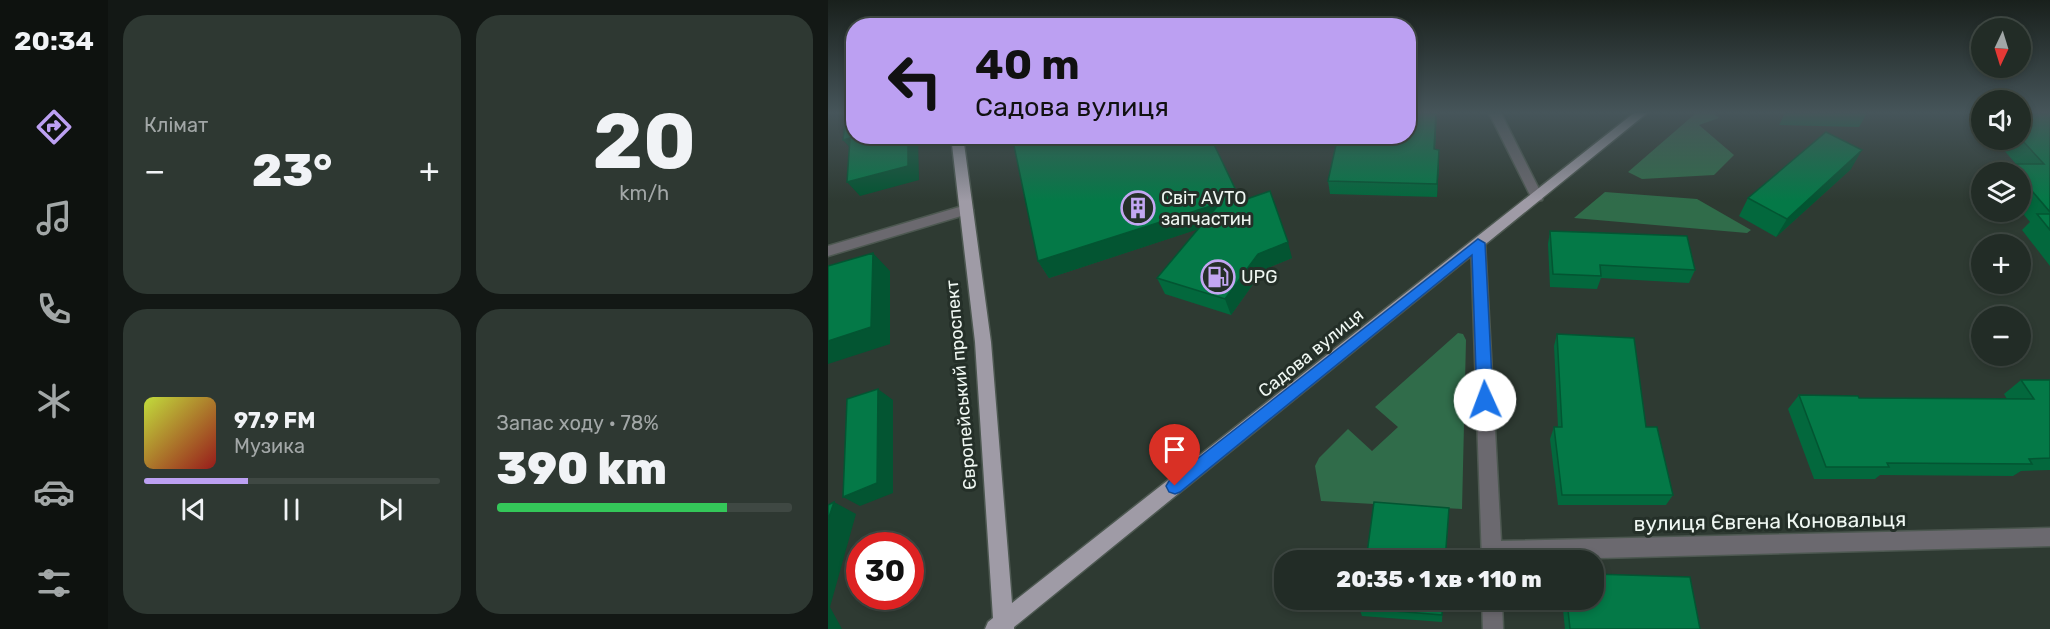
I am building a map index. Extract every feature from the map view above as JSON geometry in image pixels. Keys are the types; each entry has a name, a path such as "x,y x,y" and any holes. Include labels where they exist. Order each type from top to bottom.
{"main road":[{"name":"Садова вулиця","path":"1001,627 1605,142"},
{"name":"Європейський проспект","path":"958,144 983,342 1001,627"}],"street":[{"path":"1508,142 1537,197"},
{"path":"828,251 966,210"},
{"path":"1478,243 1492,550"},
{"name":"вулиця Євгена Коновальця","path":"1604,552 2050,537"},
{"path":"1492,610 1493,629"}],"green space":[{"path":"1662,142 1719,142 1734,155 1714,175 1642,179 1628,172"},
{"path":"1605,192 1697,199 1751,230 1747,233 1574,218"},
{"path":"1458,333 1463,334 1466,340 1462,509 1321,501 1315,466 1319,458 1348,429 1372,451 1398,427 1375,407"}],"building":[{"path":"1434,142 1434,149 1439,150 1437,184 1328,181 1336,144"},
{"path":"1814,142 1847,142 1862,150 1787,219 1748,198"},
{"path":"2031,142 2050,142 2050,212 2031,190 2031,164 2044,164 2031,150"},
{"path":"850,144 908,144 908,166 847,182"},
{"path":"1014,144 1214,144 1241,201 1270,191 1288,242 1258,254 1225,299 1157,278 1220,203 1038,261"},
{"path":"2037,214 2050,214 2050,230"},
{"path":"1550,231 1687,236 1695,270 1600,265 1601,276 1553,274"},
{"path":"873,253 871,327 828,341 828,266"},
{"path":"1557,334 1634,338 1646,427 1657,427 1673,495 1562,495 1554,427 1562,427"},
{"path":"2021,380 2050,380 2050,458 2029,459 2032,464 1887,463 1889,467 1826,467 1799,395 1858,396 1859,398 2034,399"},
{"path":"878,389 877,483 843,497 847,399"},
{"path":"834,502 828,520 828,505"},
{"path":"1374,502 1449,508 1446,550 1367,550"},
{"path":"1604,574 1690,577 1700,629 1570,629 1568,610 1604,610"},
{"path":"1383,610 1442,610 1442,615"}],"place":[{"name":"Світ AVTO запчастин","path":"1138,208"},
{"name":"UPG","path":"1218,277"}],"route":[{"path":"1175,486 1478,243 1485,400"}]}
